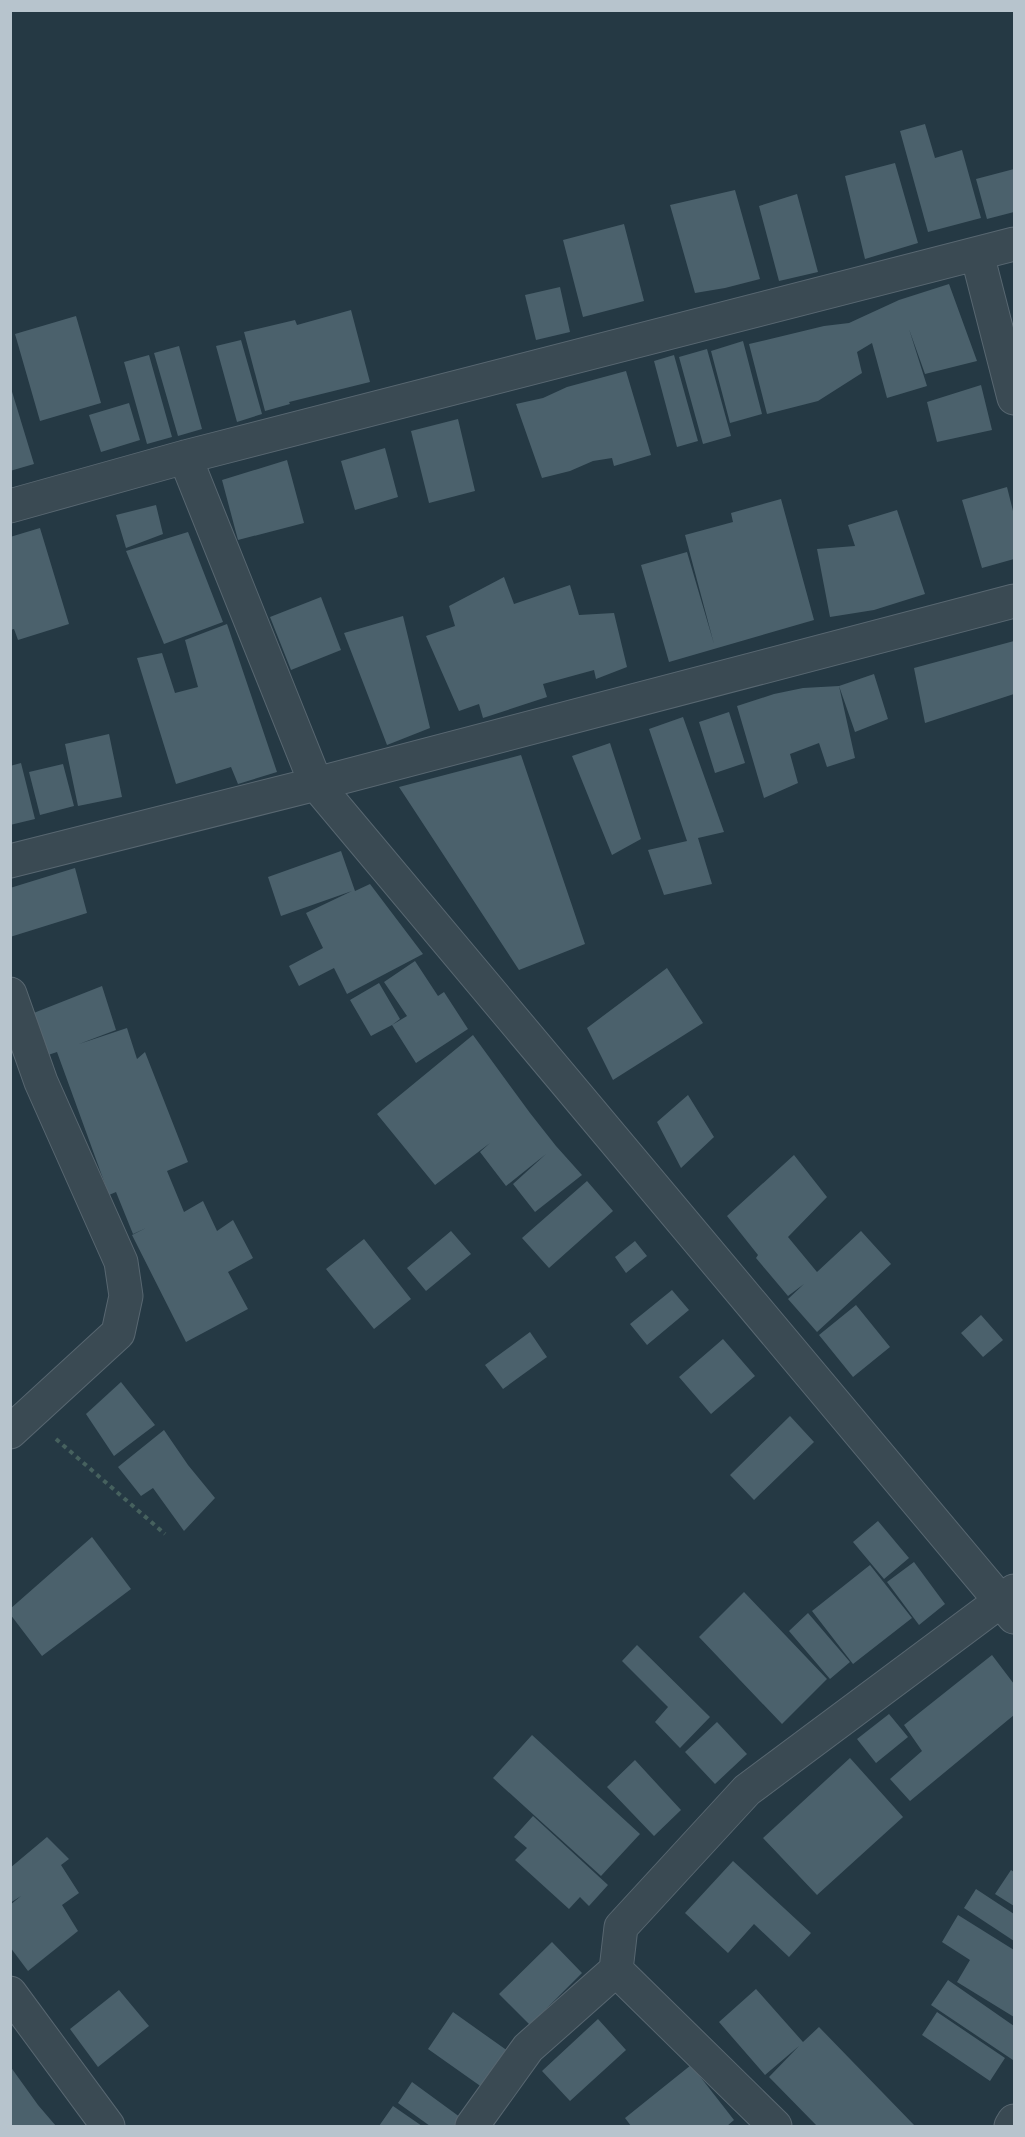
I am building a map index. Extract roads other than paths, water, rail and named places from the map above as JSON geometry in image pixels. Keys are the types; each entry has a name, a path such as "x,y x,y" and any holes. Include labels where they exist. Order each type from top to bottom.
{"street":[{"path":"10,506 185,457 1014,244"},
{"path":"977,254 1014,398"},
{"path":"185,457 316,784 1010,1603 747,1790 621,1927 616,1970 528,2048 472,2127"},
{"path":"10,861 316,784 1014,601"},
{"path":"10,994 41,1082 121,1262 126,1296 118,1333 10,1432"},
{"path":"616,1970 775,2127"},
{"path":"10,1993 108,2127"},
{"path":"1011,2127 1014,2121"}]}
